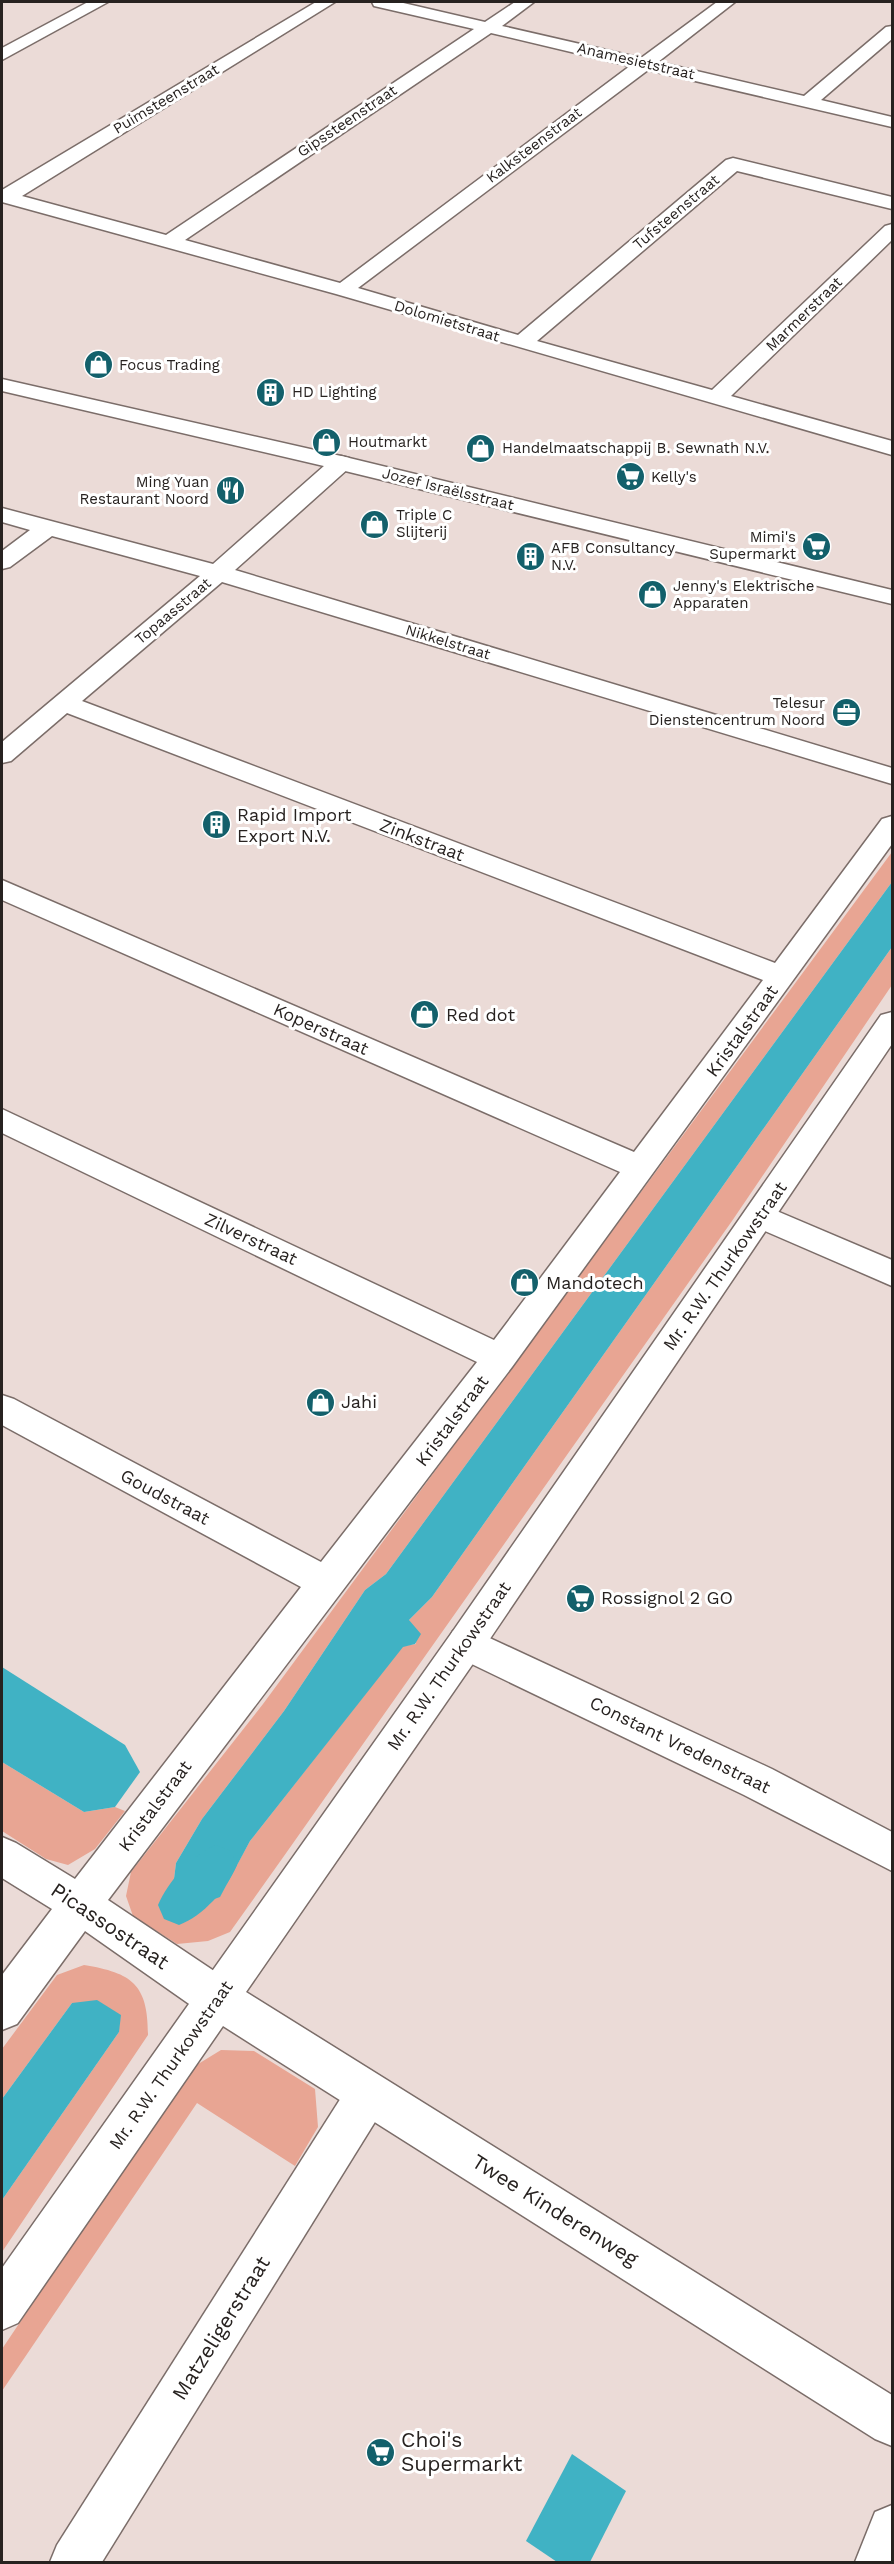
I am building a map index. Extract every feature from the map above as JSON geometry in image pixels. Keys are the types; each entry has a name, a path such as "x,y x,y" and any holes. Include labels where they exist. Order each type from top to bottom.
{"street":[{"name":"Puimsteenstraat","path":"4,197 327,2"},
{"name":"Anamesietstraat","path":"380,2 892,122"},
{"name":"Gipssteenstraat","path":"169,242 526,2"},
{"name":"Kalksteenstraat","path":"343,290 727,2"},
{"path":"2,55 91,3"},
{"path":"808,102 892,31"},
{"name":"Tufsteenstraat","path":"522,344 733,164 892,203"},
{"name":"Dolomietstraat","path":"4,197 343,290 522,344 892,448"},
{"name":"Marmerstraat","path":"716,398 892,230"},
{"name":"Jozef Israëlsstraat","path":"2,385 340,463 892,597"},
{"name":"Topaasstraat","path":"2,755 218,573 340,463"},
{"name":"Nikkelstraat","path":"2,515 218,573 892,776"},
{"path":"2,562 47,528"},
{"name":"Zinkstraat","path":"63,703 782,976"},
{"name":"Kristalstraat","path":"2,2009 80,1904 500,1358 892,825"},
{"name":"Koperstraat","path":"2,889 641,1168"},
{"name":"Mr. R.W. Thurkowstraat","path":"2,2307 466,1642 892,1022"},
{"name":"Zilverstraat","path":"2,1120 500,1358"},
{"path":"760,1216 892,1274"},
{"name":"Goudstraat","path":"2,1409 328,1584"},
{"name":"Constant Vredenstraat","path":"466,1642 759,1782 892,1851"},
{"name":"Picassostraat","path":"2,1856 80,1904 218,1998"},
{"name":"Twee Kinderenweg","path":"218,1998 892,2422"},
{"name":"Matzeligerstraat","path":"74,2562 368,2094"},
{"path":"879,2562 892,2529"}],"shaded area":[{"path":"892,852 892,882 386,1574 365,1590 284,1711 202,1819 176,1863 173,1887 192,1907 220,1896 250,1841 403,1646 416,1644 409,1620 432,1597 892,947 892,985 732,1221 230,1932 208,1941 177,1944 133,1916 126,1896 131,1872 263,1704"},
{"path":"2,1762 84,1812 115,1807 125,1811 95,1849 68,1865 46,1859 2,1831"},
{"path":"84,1965 115,1972 134,1984 145,2004 148,2035 2,2252 2,2200 119,2032 72,2003 2,2099 2,2049 57,1975"},
{"path":"221,2050 254,2051 315,2089 318,2127 295,2166 197,2103 2,2391 2,2349 190,2069"}],"water":[{"path":"892,882 892,947 432,1597 409,1620 421,1634 415,1644 403,1647 250,1841 220,1897 192,1907 173,1887 176,1863 202,1819 284,1711 365,1590 386,1574"},
{"path":"2,1667 125,1745 140,1772 115,1807 84,1812 2,1762"},
{"path":"97,2000 121,2015 119,2032 2,2200 2,2099 72,2003"},
{"path":"572,2454 626,2491 590,2562 557,2562 526,2541"}],"waterway":[{"path":"179,1905 216,1865"}],"place":[{"name":"Focus Trading","path":"98,365"},
{"name":"HD Lighting","path":"271,392"},
{"name":"Houtmarkt","path":"327,442"},
{"name":"Handelmaatschappij B. Sewnath N.V.","path":"481,448"},
{"name":"Kelly's","path":"630,477"},
{"name":"Ming Yuan Restaurant Noord","path":"230,491"},
{"name":"Triple C Slijterij","path":"375,524"},
{"name":"Mimi's Supermarkt","path":"817,546"},
{"name":"AFB Consultancy N.V.","path":"530,557"},
{"name":"Jenny's Elektrische Apparaten","path":"652,595"},
{"name":"Telesur Dienstencentrum Noord","path":"846,712"},
{"name":"Rapid Import Export N.V.","path":"216,825"},
{"name":"Red dot","path":"425,1015"},
{"name":"Mandotech","path":"525,1283"},
{"name":"Jahi","path":"320,1402"},
{"name":"Rossignol 2 GO","path":"580,1598"},
{"name":"Choi's Supermarkt","path":"380,2452"}]}
